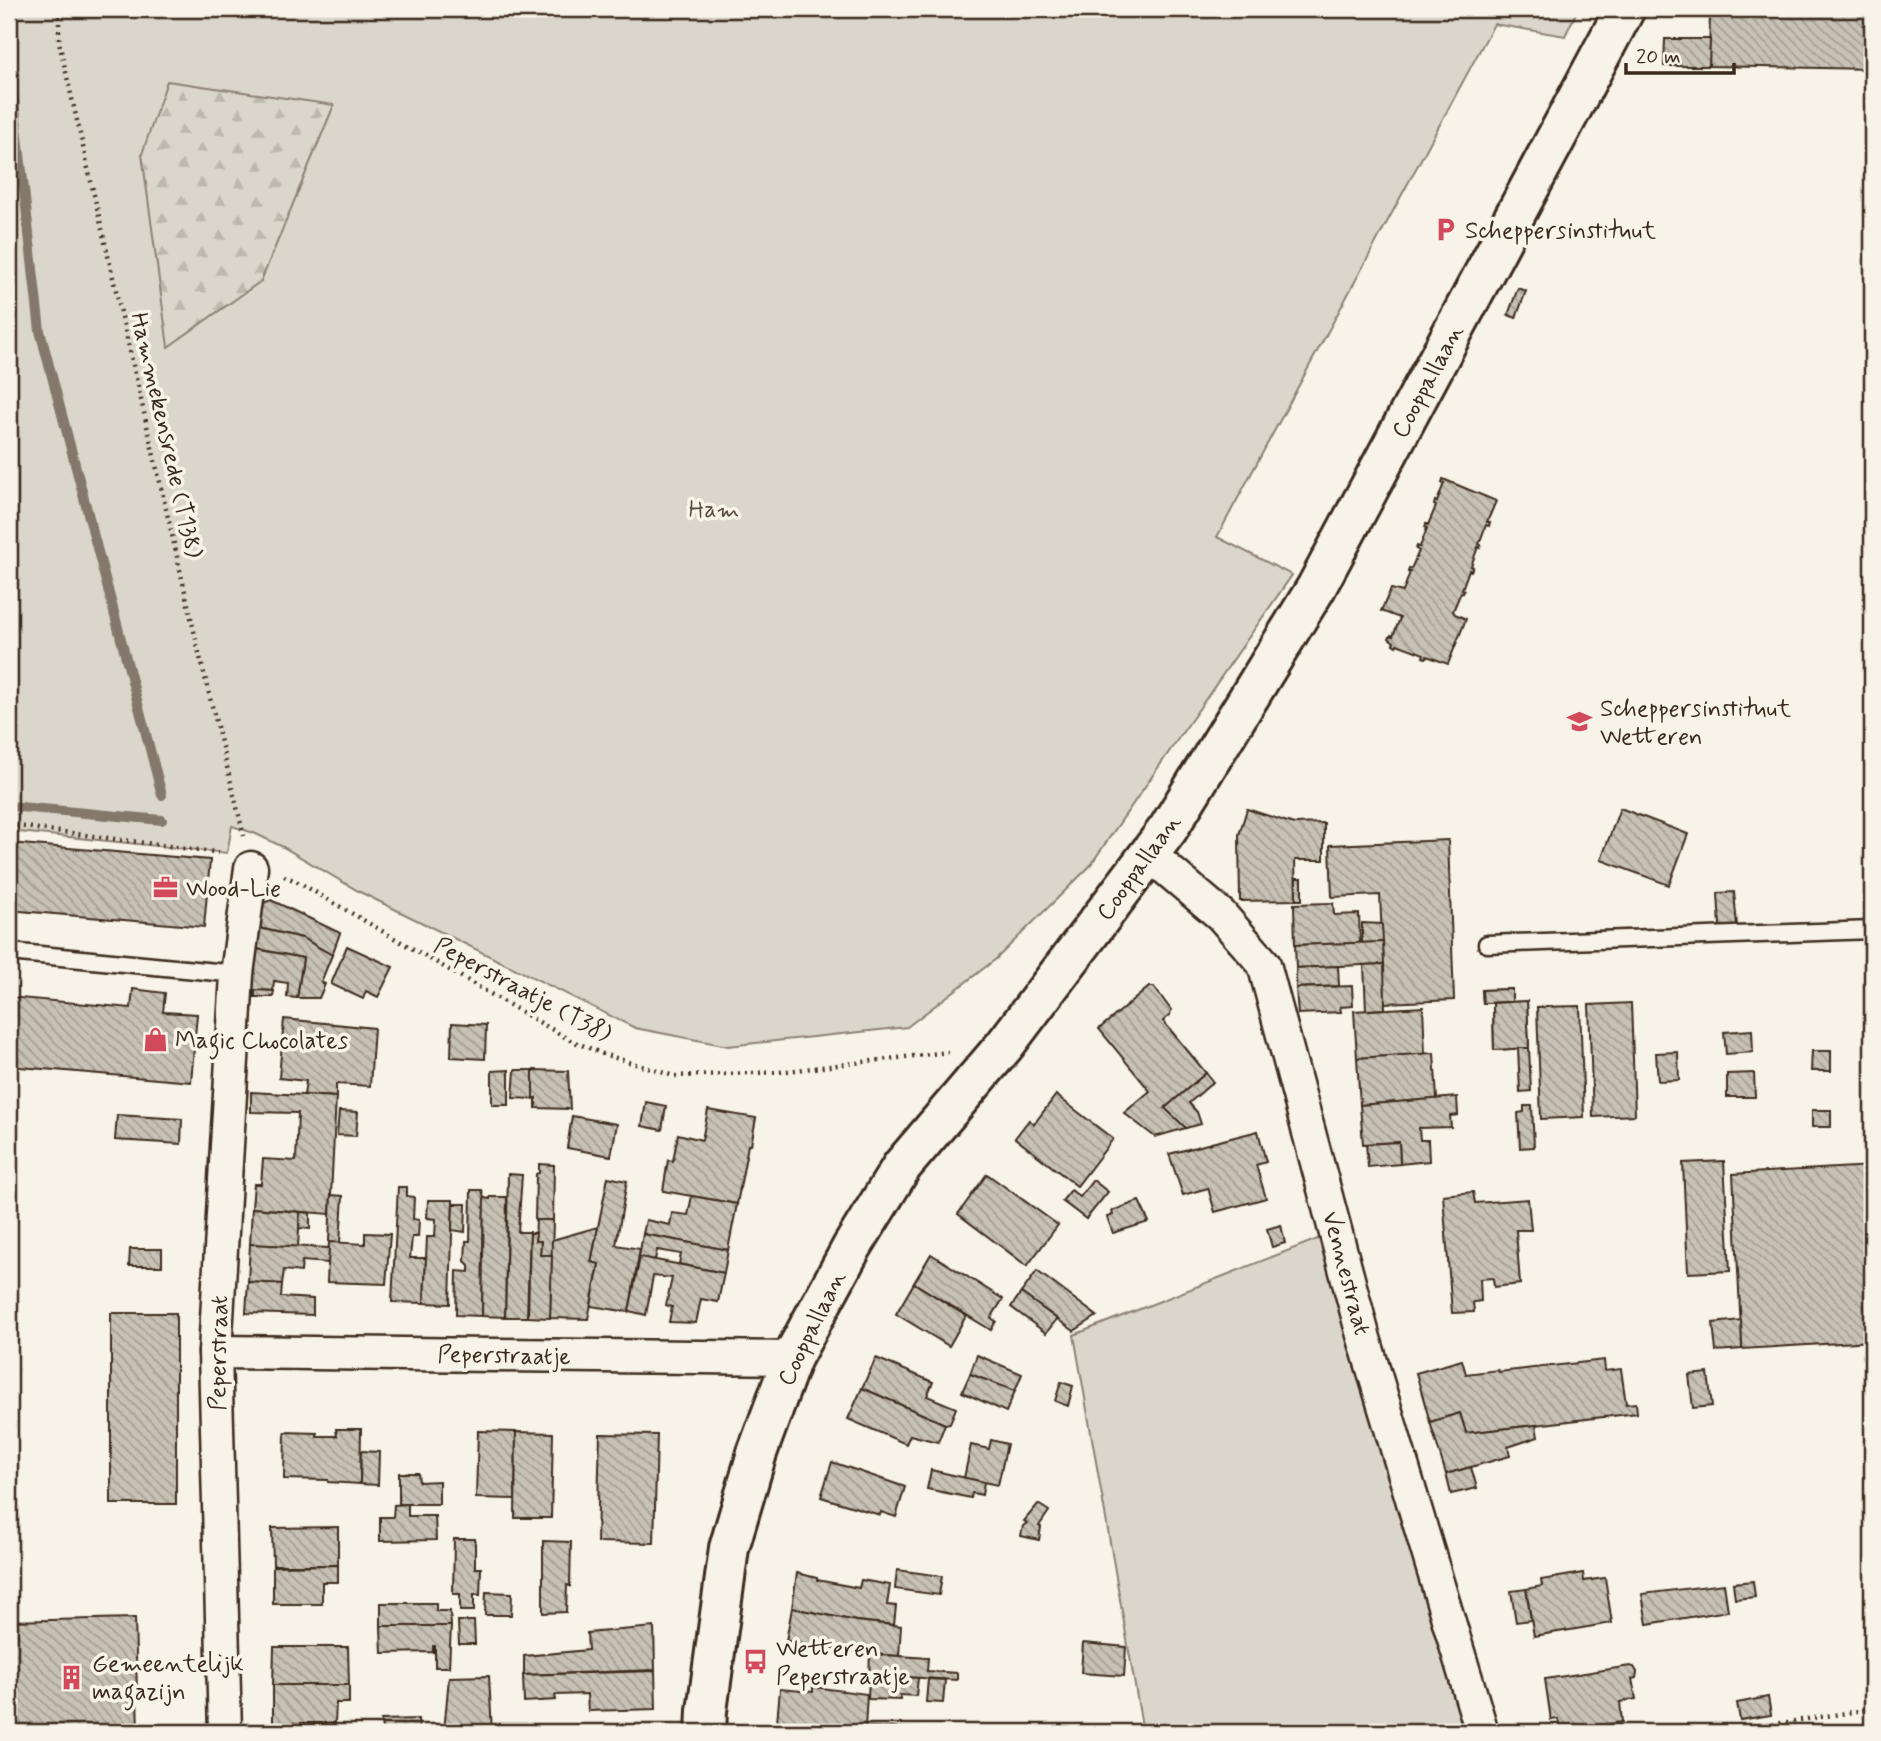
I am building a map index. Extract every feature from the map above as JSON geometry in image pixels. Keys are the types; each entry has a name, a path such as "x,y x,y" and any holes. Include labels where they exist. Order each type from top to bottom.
{"street":[{"name":"Cooppallaan","path":"706,1732 729,1548 757,1452 792,1358 852,1247 902,1166 1005,1045 1150,855 1317,588 1625,9"},
{"name":"Vennestraat","path":"1150,855 1221,915 1264,964 1363,1335 1482,1732"},
{"name":"Peperstraat","path":"225,1732 215,1352 237,974 251,867"},
{"name":"Peperstraatje","path":"215,1352 792,1358"}],"lane":[{"path":"1487,944 1872,930"},
{"path":"9,952 237,974"}],"path":[{"name":"Hammekensrede (T138)","path":"59,9 58,42 251,867"},
{"name":"Peperstraatje (T38)","path":"9,825 227,853 251,867 271,871 296,881 570,1040 603,1054 674,1076 779,1072 1005,1045"},
{"path":"1724,1732 1872,1710"}],"green space":[{"name":"Ham","path":"9,9 1578,9 1565,36 1494,24 1217,537 1292,575 1089,867 996,959 907,1027 728,1046 635,1028 360,892 283,847 232,826 227,853 9,831"},
{"path":"167,81 334,105 261,281 168,347 142,154"},
{"path":"1325,1236 1389,1480 1468,1732 1143,1732 1074,1335"}],"building":[{"path":"1710,9 1872,9 1872,69 1709,66"},
{"path":"1665,39 1710,39 1709,66 1664,66"},
{"path":"1518,288 1526,291 1516,318 1508,315"},
{"path":"1443,479 1496,501 1487,522 1490,522 1489,526 1486,525 1480,548 1478,547 1471,566 1473,567 1469,570 1462,589 1463,593 1461,592 1453,611 1466,619 1448,664 1393,644 1389,638 1393,636 1400,618 1381,611 1391,589 1403,592 1409,568 1411,569 1419,551 1417,546 1420,547 1426,524 1428,525 1436,506 1435,501 1437,502 1444,483"},
{"path":"1620,808 1688,834 1669,885 1601,860"},
{"path":"1247,809 1294,824 1324,823 1324,860 1295,860 1296,900 1240,901 1239,835"},
{"path":"1448,840 1454,1000 1385,1003 1380,895 1332,897 1330,845"},
{"path":"9,843 210,860 204,927 9,910"},
{"path":"1296,878 1302,878 1302,900 1296,900"},
{"path":"1734,892 1737,926 1720,927 1718,893"},
{"path":"271,900 340,933 332,955 302,938 259,928 261,904"},
{"path":"1333,903 1334,915 1359,914 1360,943 1295,945 1294,904"},
{"path":"1362,923 1382,924 1383,942 1362,943"},
{"path":"259,928 302,938 332,955 321,982 325,984 319,998 297,998 303,958 257,949"},
{"path":"1383,942 1384,964 1296,968 1295,945"},
{"path":"347,946 393,967 378,997 366,991 363,999 331,984"},
{"path":"256,949 303,958 297,998 287,997 288,983 274,981 273,991 253,990"},
{"path":"1384,964 1385,1009 1366,1010 1364,965"},
{"path":"1338,966 1339,986 1296,988 1296,968"},
{"path":"1352,986 1353,1006 1340,1007 1341,1012 1298,1014 1296,988"},
{"path":"1149,987 1154,987 1171,1010 1170,1015 1163,1021 1206,1073 1165,1108 1186,1128 1155,1137 1124,1113 1150,1091 1099,1029"},
{"path":"133,989 165,993 163,1012 197,1014 191,1082 9,1066 9,997 131,1008"},
{"path":"1512,989 1512,1002 1483,1003 1482,990"},
{"path":"1512,989 1512,1002 1483,1003 1482,990"},
{"path":"255,990 274,991 273,997 255,997"},
{"path":"1527,1001 1529,1048 1494,1050 1493,1003"},
{"path":"1527,1001 1529,1048 1494,1050 1493,1003"},
{"path":"1631,1003 1635,1115 1593,1117 1589,1005"},
{"path":"1580,1006 1584,1117 1541,1119 1537,1007"},
{"path":"1423,1007 1425,1054 1357,1058 1354,1011"},
{"path":"284,1019 374,1028 370,1086 336,1084 336,1097 304,1095 306,1081 279,1078"},
{"path":"452,1023 486,1025 485,1059 451,1057"},
{"path":"1752,1030 1753,1052 1726,1054 1724,1032"},
{"path":"1518,1048 1529,1048 1531,1091 1520,1092"},
{"path":"1812,1051 1831,1051 1831,1071 1811,1071"},
{"path":"1678,1052 1679,1080 1658,1081 1656,1053"},
{"path":"1434,1053 1437,1099 1360,1105 1357,1058"},
{"path":"509,1070 509,1105 492,1105 492,1071"},
{"path":"515,1070 533,1070 533,1099 513,1098"},
{"path":"533,1070 568,1071 570,1109 536,1108 536,1098 533,1099"},
{"path":"1206,1073 1213,1082 1189,1103 1197,1112 1201,1124 1186,1128 1165,1108"},
{"path":"1754,1073 1755,1097 1727,1097 1727,1074"},
{"path":"251,1092 336,1097 330,1214 252,1208 254,1184 261,1184 263,1159 296,1161 298,1113 251,1112"},
{"path":"1056,1095 1113,1139 1077,1186 1015,1138 1029,1120 1034,1124"},
{"path":"1457,1097 1458,1115 1450,1116 1451,1127 1419,1128 1420,1140 1428,1140 1429,1161 1400,1164 1399,1142 1363,1144 1360,1105"},
{"path":"646,1102 666,1106 662,1130 642,1126"},
{"path":"1524,1106 1532,1106 1534,1147 1520,1148 1518,1113 1524,1112"},
{"path":"708,1110 756,1118 737,1204 663,1191 668,1160 673,1161 678,1134 702,1140"},
{"path":"1812,1110 1831,1110 1831,1127 1812,1127"},
{"path":"339,1111 358,1112 356,1136 337,1135"},
{"path":"117,1115 182,1119 181,1144 115,1140"},
{"path":"572,1116 617,1124 611,1156 567,1148"},
{"path":"1258,1131 1266,1162 1256,1165 1266,1198 1215,1212 1208,1188 1183,1195 1169,1154"},
{"path":"1399,1142 1400,1164 1368,1167 1366,1144"},
{"path":"1724,1161 1730,1271 1688,1273 1683,1163"},
{"path":"539,1164 554,1165 553,1220 535,1220 536,1174 539,1173"},
{"path":"1872,1166 1872,1341 1742,1349 1733,1174"},
{"path":"508,1174 522,1175 518,1232 530,1232 527,1317 505,1317"},
{"path":"987,1174 1058,1225 1027,1266 958,1214"},
{"path":"608,1177 627,1181 616,1245 640,1249 629,1312 591,1306 599,1264 591,1262"},
{"path":"1093,1180 1108,1192 1086,1219 1062,1201 1071,1190 1080,1197"},
{"path":"398,1187 407,1187 407,1196 414,1197 413,1219 419,1220 418,1237 412,1237 410,1258 426,1258 424,1303 392,1302"},
{"path":"471,1190 482,1190 484,1198 482,1316 456,1315 457,1271 469,1272 469,1265 465,1261 466,1241 470,1241"},
{"path":"1473,1192 1475,1203 1528,1199 1531,1230 1516,1230 1520,1284 1494,1287 1493,1278 1480,1279 1481,1301 1473,1302 1474,1312 1452,1313 1443,1195"},
{"path":"331,1195 343,1196 340,1243 329,1242"},
{"path":"692,1196 737,1204 728,1250 643,1234 646,1220 670,1225 672,1213 688,1215"},
{"path":"507,1197 505,1317 482,1316 484,1198"},
{"path":"428,1200 453,1200 450,1304 424,1303 427,1237 435,1237 436,1219 427,1218"},
{"path":"1139,1201 1149,1222 1113,1233 1107,1217 1113,1215 1112,1211"},
{"path":"453,1204 466,1204 465,1232 452,1230"},
{"path":"252,1208 300,1212 298,1247 250,1244"},
{"path":"300,1212 310,1213 310,1229 299,1228"},
{"path":"536,1220 553,1220 552,1255 540,1255 541,1241 535,1241"},
{"path":"1281,1225 1285,1243 1272,1247 1267,1229"},
{"path":"598,1227 591,1262 599,1264 588,1319 550,1318 552,1240"},
{"path":"365,1233 390,1234 386,1284 327,1282 329,1242 365,1244"},
{"path":"530,1233 536,1233 535,1241 541,1241 540,1255 552,1255 550,1318 528,1317"},
{"path":"643,1234 728,1250 724,1273 679,1264 681,1254 657,1250 655,1260 639,1257"},
{"path":"250,1244 329,1248 328,1263 302,1261 301,1272 284,1270 282,1284 248,1282"},
{"path":"130,1249 162,1249 162,1266 129,1266"},
{"path":"931,1254 1003,1299 991,1318 996,1321 991,1330 914,1283"},
{"path":"640,1257 724,1273 718,1302 701,1299 696,1323 669,1322 672,1307 666,1305 672,1278 653,1276 646,1315 629,1311"},
{"path":"1037,1271 1097,1316 1074,1331 1021,1293"},
{"path":"248,1282 282,1284 281,1297 313,1299 313,1315 246,1313"},
{"path":"914,1283 966,1316 949,1346 896,1314"},
{"path":"1021,1293 1057,1319 1046,1333 1011,1307"},
{"path":"111,1313 176,1313 176,1504 111,1504"},
{"path":"1741,1320 1742,1349 1716,1351 1713,1323"},
{"path":"977,1355 1022,1374 1015,1391 970,1374"},
{"path":"876,1358 933,1382 927,1396 956,1408 950,1423 945,1424 862,1388"},
{"path":"1462,1360 1466,1374 1604,1360 1605,1371 1621,1369 1626,1404 1636,1403 1637,1413 1466,1433 1460,1413 1430,1422 1416,1373"},
{"path":"1708,1373 1712,1406 1693,1408 1689,1375"},
{"path":"970,1374 1015,1391 1006,1412 962,1392"},
{"path":"1061,1382 1073,1386 1068,1406 1055,1401"},
{"path":"862,1388 945,1424 938,1442 910,1435 906,1444 848,1419"},
{"path":"1460,1413 1466,1433 1536,1425 1538,1437 1508,1447 1510,1456 1446,1474 1430,1422"},
{"path":"336,1429 361,1429 360,1484 284,1479 285,1432 337,1436"},
{"path":"478,1431 516,1432 515,1499 476,1498"},
{"path":"516,1432 553,1433 551,1518 515,1518"},
{"path":"600,1434 657,1435 654,1543 597,1542"},
{"path":"991,1440 1007,1444 998,1485 964,1478 971,1445 989,1449"},
{"path":"361,1451 379,1452 378,1485 360,1484"},
{"path":"832,1462 905,1487 896,1517 881,1512 880,1515 821,1497"},
{"path":"1471,1467 1477,1488 1451,1494 1446,1474"},
{"path":"931,1470 984,1482 982,1495 972,1493 971,1498 927,1489"},
{"path":"399,1473 418,1473 419,1482 439,1481 439,1504 399,1504"},
{"path":"408,1504 408,1516 435,1516 436,1540 380,1541 380,1517 393,1517 394,1505"},
{"path":"1038,1504 1049,1511 1039,1526 1039,1540 1021,1536 1023,1526 1027,1523 1024,1521"},
{"path":"338,1527 338,1565 273,1565 272,1528"},
{"path":"454,1539 475,1539 475,1568 481,1568 480,1595 474,1594 474,1611 460,1611 460,1594 453,1594"},
{"path":"543,1541 571,1542 570,1586 567,1585 566,1612 543,1613"},
{"path":"338,1565 338,1582 322,1582 322,1604 273,1604 273,1566"},
{"path":"897,1570 942,1576 939,1595 895,1589"},
{"path":"797,1573 817,1580 859,1588 861,1580 890,1585 887,1605 896,1606 894,1625 856,1621 792,1608"},
{"path":"1583,1573 1584,1581 1605,1578 1612,1623 1534,1636 1526,1589 1542,1586 1541,1580"},
{"path":"1753,1581 1755,1597 1735,1599 1733,1583"},
{"path":"1724,1584 1728,1611 1647,1624 1642,1594"},
{"path":"1526,1589 1531,1620 1516,1622 1511,1591"},
{"path":"486,1592 512,1593 511,1615 485,1615"},
{"path":"381,1603 436,1603 436,1611 450,1611 451,1626 381,1626"},
{"path":"792,1608 856,1621 901,1626 899,1656 786,1641"},
{"name":"Gemeentelijk magazijn","path":"135,1618 138,1732 9,1732 9,1621"},
{"path":"458,1621 474,1621 475,1644 459,1644"},
{"path":"381,1626 451,1626 449,1667 435,1667 435,1646 433,1652 382,1653"},
{"path":"654,1627 655,1670 524,1675 524,1656 588,1650 587,1633"},
{"path":"1083,1643 1126,1647 1124,1676 1081,1673"},
{"path":"274,1647 348,1647 349,1685 273,1685"},
{"path":"870,1654 928,1658 927,1671 957,1673 957,1680 869,1675"},
{"path":"1630,1666 1637,1672 1636,1678 1632,1679 1636,1699 1620,1702 1622,1722 1561,1732 1558,1719 1551,1720 1545,1679"},
{"path":"655,1671 656,1709 588,1711 587,1694 555,1695 556,1700 524,1702 523,1675"},
{"path":"869,1675 918,1678 916,1696 900,1695 900,1700 868,1699"},
{"path":"489,1676 492,1732 444,1732 449,1677"},
{"path":"928,1679 945,1680 943,1703 926,1702"},
{"path":"273,1685 349,1685 349,1703 336,1703 335,1723 273,1723"},
{"path":"813,1687 867,1694 865,1728 777,1722 780,1689 813,1692"},
{"path":"1768,1697 1771,1715 1740,1720 1737,1703"},
{"path":"418,1719 419,1732 382,1732 381,1720"},
{"path":"777,1722 921,1729 921,1732 776,1732"}],"waterway":[{"path":"9,57 40,331 162,795"},
{"path":"9,806 162,820"}],"place":[{"name":"Scheppersinstituut","path":"1445,230"},
{"name":"Scheppersinstituut Wetteren","path":"1580,722"},
{"name":"Wood-Lie","path":"166,888"},
{"name":"Magic Chocolates","path":"155,1040"},
{"name":"Wetteren Peperstraatje","path":"756,1662"},
{"name":"Gemeentelijk magazijn","path":"72,1677"}]}
